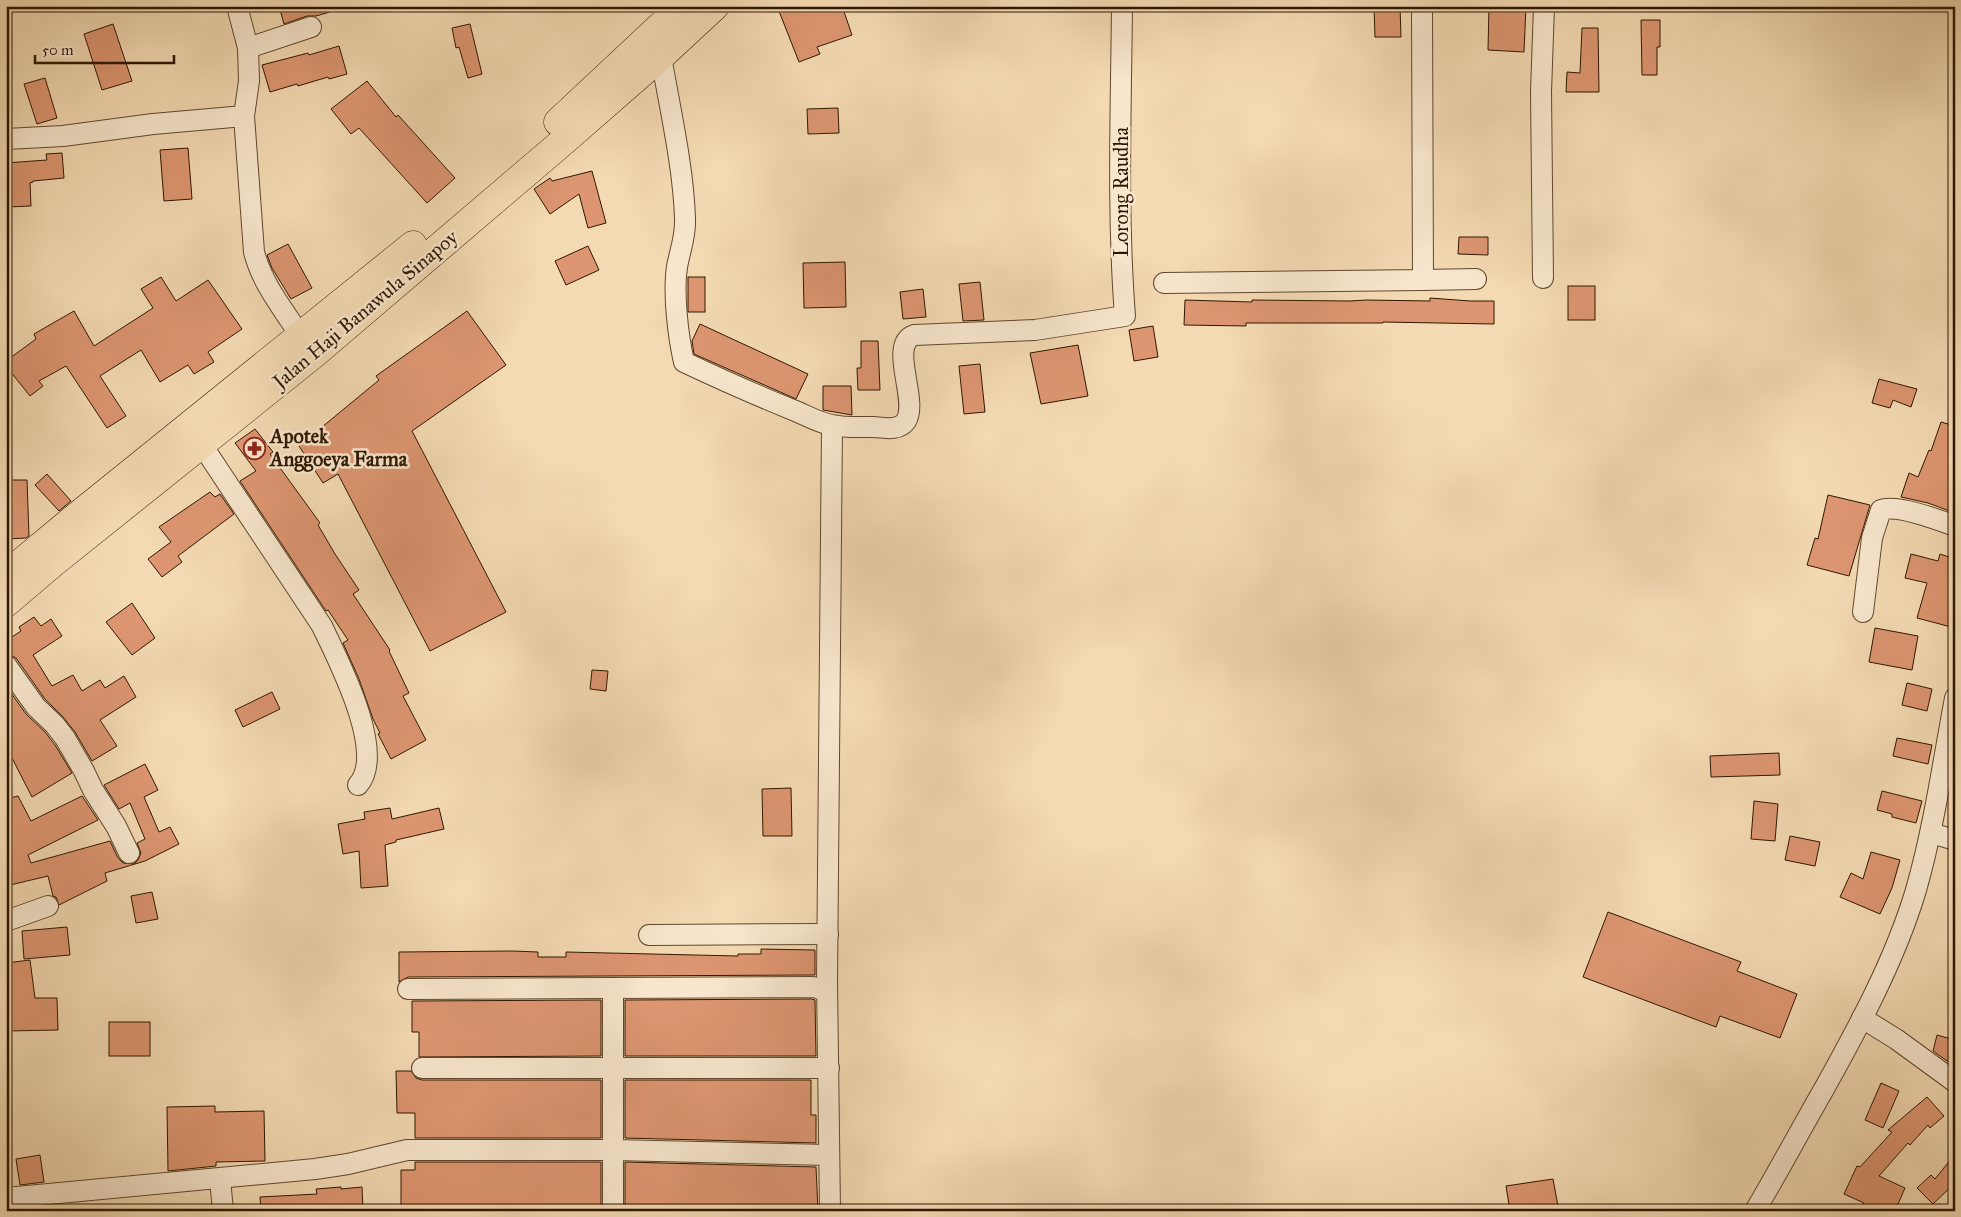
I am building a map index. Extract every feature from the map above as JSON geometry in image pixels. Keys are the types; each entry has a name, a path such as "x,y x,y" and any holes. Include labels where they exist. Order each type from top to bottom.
{"highway":[{"name":"Jalan Haji Banawula Sinapoy","path":"6,603 92,518 300,335 392,263 555,124 682,6"},
{"name":"Jalan Haji Banawula Sinapoy","path":"6,575 202,446 321,348 661,56 715,6"}],"street":[{"path":"237,6 248,48 249,81 244,116 254,252 259,269 266,282 300,335"},
{"name":"Lorong Raudha","path":"832,426 895,428 906,422 909,416 909,401 903,351 905,340 908,337 914,335 1035,330 1125,316 1120,252 1119,171 1122,6"},
{"path":"1422,6 1423,280"},
{"path":"1544,6 1541,92 1544,278"},
{"path":"248,48 311,27"},
{"path":"661,56 681,172 685,219 685,236 677,265 676,280 680,338 684,362 749,392 832,426 827,993 830,1211"},
{"path":"6,139 63,136 153,124 244,116"},
{"path":"1164,283 1476,279"},
{"path":"202,446 322,626 332,647 364,728 368,759 363,779 358,785"},
{"path":"1862,612 1872,538 1881,510 1892,508 1943,521 1955,526"},
{"path":"6,665 36,707 54,724 65,738 93,790 116,826 129,853"},
{"path":"1756,1211 1862,1018 1888,963 1915,891 1931,833 1955,698"},
{"path":"1931,833 1955,840"},
{"path":"6,921 48,906"},
{"path":"649,935 828,934"},
{"path":"408,989 813,987 827,993"},
{"path":"613,1211 614,989"},
{"path":"1862,1018 1896,1039 1955,1082"},
{"path":"422,1068 829,1068"},
{"path":"6,1198 220,1179 348,1164 407,1150 614,1150 829,1155"},
{"path":"220,1179 223,1211"}],"building":[{"path":"279,6 337,6 337,10 316,16 307,16 284,24"},
{"path":"777,6 842,6 852,35 817,47 820,54 799,62"},
{"path":"1374,6 1400,6 1401,37 1375,37"},
{"path":"1489,6 1526,6 1524,52 1488,50"},
{"path":"1641,20 1660,20 1660,47 1657,47 1657,75 1642,75"},
{"path":"113,24 132,81 102,90 84,34"},
{"path":"470,24 482,74 468,78 459,47 456,48 452,28"},
{"path":"1582,28 1598,28 1599,92 1566,92 1567,72 1580,73"},
{"path":"339,46 347,74 329,79 328,77 298,86 297,84 270,92 262,65 308,53 309,55"},
{"path":"45,78 57,118 37,124 24,84"},
{"path":"367,81 396,117 398,115 455,178 427,203 359,128 351,134 331,109"},
{"path":"838,108 839,133 808,134 807,109"},
{"path":"188,148 192,199 164,201 160,150"},
{"path":"62,153 64,178 33,181 30,183 31,206 7,207 6,163 47,160 46,154"},
{"path":"592,171 606,223 588,228 579,194 550,214 534,189 550,178 552,181"},
{"path":"1459,237 1488,237 1488,255 1458,254"},
{"path":"288,244 312,288 291,299 272,268 267,255"},
{"path":"588,246 599,270 566,285 555,261"},
{"path":"845,262 846,307 804,308 803,263"},
{"path":"161,277 176,301 208,280 242,329 208,352 214,362 194,374 188,365 160,382 141,350 100,376 126,416 107,428 66,366 39,381 43,386 30,396 6,366 6,361 36,339 34,334 74,311 94,346 153,308 141,289"},
{"path":"688,277 705,277 705,312 688,312"},
{"path":"980,282 984,320 963,321 959,284"},
{"path":"1568,286 1595,286 1595,320 1568,320"},
{"path":"923,289 926,317 903,319 900,292"},
{"path":"1430,298 1494,301 1494,324 1383,322 1246,323 1246,326 1184,325 1185,300 1252,302 1252,300 1430,301"},
{"path":"467,311 506,365 412,431 506,612 430,651 338,474 323,483 299,446 379,380 376,376"},
{"path":"700,324 808,374 796,399 694,354 692,341"},
{"path":"1153,326 1158,357 1134,361 1129,330"},
{"path":"861,341 878,341 880,390 858,390 857,368 861,368"},
{"path":"1078,345 1088,396 1041,404 1030,353"},
{"path":"980,364 985,412 964,414 959,366"},
{"path":"1879,379 1917,389 1911,407 1893,400 1890,408 1872,403"},
{"path":"823,386 851,386 852,415 823,410"},
{"path":"1941,422 1955,426 1955,513 1928,503 1901,497 1909,473 1918,477 1929,450 1931,451"},
{"path":"255,429 273,452 270,454 320,523 318,525 359,590 353,594 390,650 409,693 403,696 426,740 391,759 378,734 380,733 343,643 348,640 328,610 326,611 240,481 256,471 235,443"},
{"path":"47,474 71,501 59,511 35,485"},
{"path":"6,480 27,480 29,536 26,538 6,539"},
{"path":"210,492 215,497 220,494 234,514 178,556 182,562 162,577 148,559 171,542 159,527"},
{"path":"1828,495 1870,505 1849,576 1807,565 1815,538 1818,539"},
{"path":"1911,554 1938,561 1940,554 1955,559 1955,628 1917,618 1927,583 1905,578"},
{"path":"132,603 155,638 132,655 106,622"},
{"path":"34,617 41,626 51,619 62,636 33,655 52,686 73,675 82,691 100,680 105,688 124,676 136,697 100,720 117,746 92,761 75,732 45,699 16,658 6,653 6,641 21,631 19,627"},
{"path":"1875,628 1918,636 1912,670 1869,662"},
{"path":"592,670 608,671 606,691 590,689"},
{"path":"1907,683 1932,689 1927,711 1902,705"},
{"path":"6,686 26,714 45,732 55,745 72,773 32,797 12,758 6,760"},
{"path":"272,692 280,709 243,727 235,710"},
{"path":"1897,738 1932,745 1928,764 1893,756"},
{"path":"1779,753 1780,775 1711,777 1710,756"},
{"path":"145,764 158,790 144,797 159,832 170,827 179,844 145,861 105,873 107,881 59,905 56,897 53,896 48,876 6,886 6,799 18,796 31,821 82,796 98,820 28,855 31,863 110,841 118,858 123,863 134,864 141,853 137,843 145,839 130,803 119,809 104,785"},
{"path":"791,788 792,836 763,836 762,789"},
{"path":"1882,791 1922,801 1916,823 1892,817 1892,814 1877,810"},
{"path":"1754,801 1778,804 1775,841 1751,839"},
{"path":"390,808 392,819 439,808 444,829 396,840 396,842 385,845 388,886 361,888 359,851 343,854 338,824 365,819 364,812"},
{"path":"1790,836 1820,842 1815,866 1785,860"},
{"path":"1871,852 1900,860 1892,888 1880,914 1840,897 1851,873 1863,879"},
{"path":"152,892 158,919 136,923 131,896"},
{"path":"1608,912 1741,962 1737,971 1797,994 1780,1038 1720,1016 1716,1027 1583,977"},
{"path":"67,927 70,955 24,959 22,931"},
{"path":"761,949 815,950 815,975 408,977 399,982 399,952 512,951 538,952 538,957 566,957 566,952 738,956 738,954 761,954"},
{"path":"30,960 35,998 57,998 58,1030 6,1031 6,963"},
{"path":"601,1000 601,1056 419,1057 419,1032 412,1032 412,1001"},
{"path":"625,1000 815,1000 816,1056 625,1056"},
{"path":"109,1022 150,1022 150,1056 109,1056"},
{"path":"1937,1035 1955,1040 1955,1065 1933,1051"},
{"path":"396,1071 411,1071 416,1078 422,1080 601,1080 601,1138 415,1138 415,1113 397,1113"},
{"path":"625,1080 811,1080 811,1115 816,1115 816,1143 625,1138"},
{"path":"1881,1083 1899,1091 1883,1128 1865,1120"},
{"path":"1927,1097 1944,1116 1930,1128 1928,1125 1910,1145 1908,1143 1879,1176 1905,1188 1895,1211 1860,1211 1864,1203 1844,1194 1857,1166 1860,1167 1892,1132 1888,1130"},
{"path":"215,1106 215,1112 264,1111 265,1161 216,1162 216,1166 168,1171 167,1107"},
{"path":"1955,1154 1955,1183 1933,1204 1917,1188 1931,1175 1935,1179"},
{"path":"40,1155 44,1182 20,1185 16,1159"},
{"path":"415,1162 601,1162 601,1211 401,1211 401,1170 415,1170"},
{"path":"625,1162 816,1167 818,1211 625,1211"},
{"path":"1553,1179 1558,1206 1527,1211 1510,1211 1506,1186"},
{"path":"341,1187 341,1189 362,1187 363,1211 261,1211 260,1197 317,1194 316,1189"}],"place":[{"name":"Apotek Anggoeya Farma","path":"254,448"}]}
